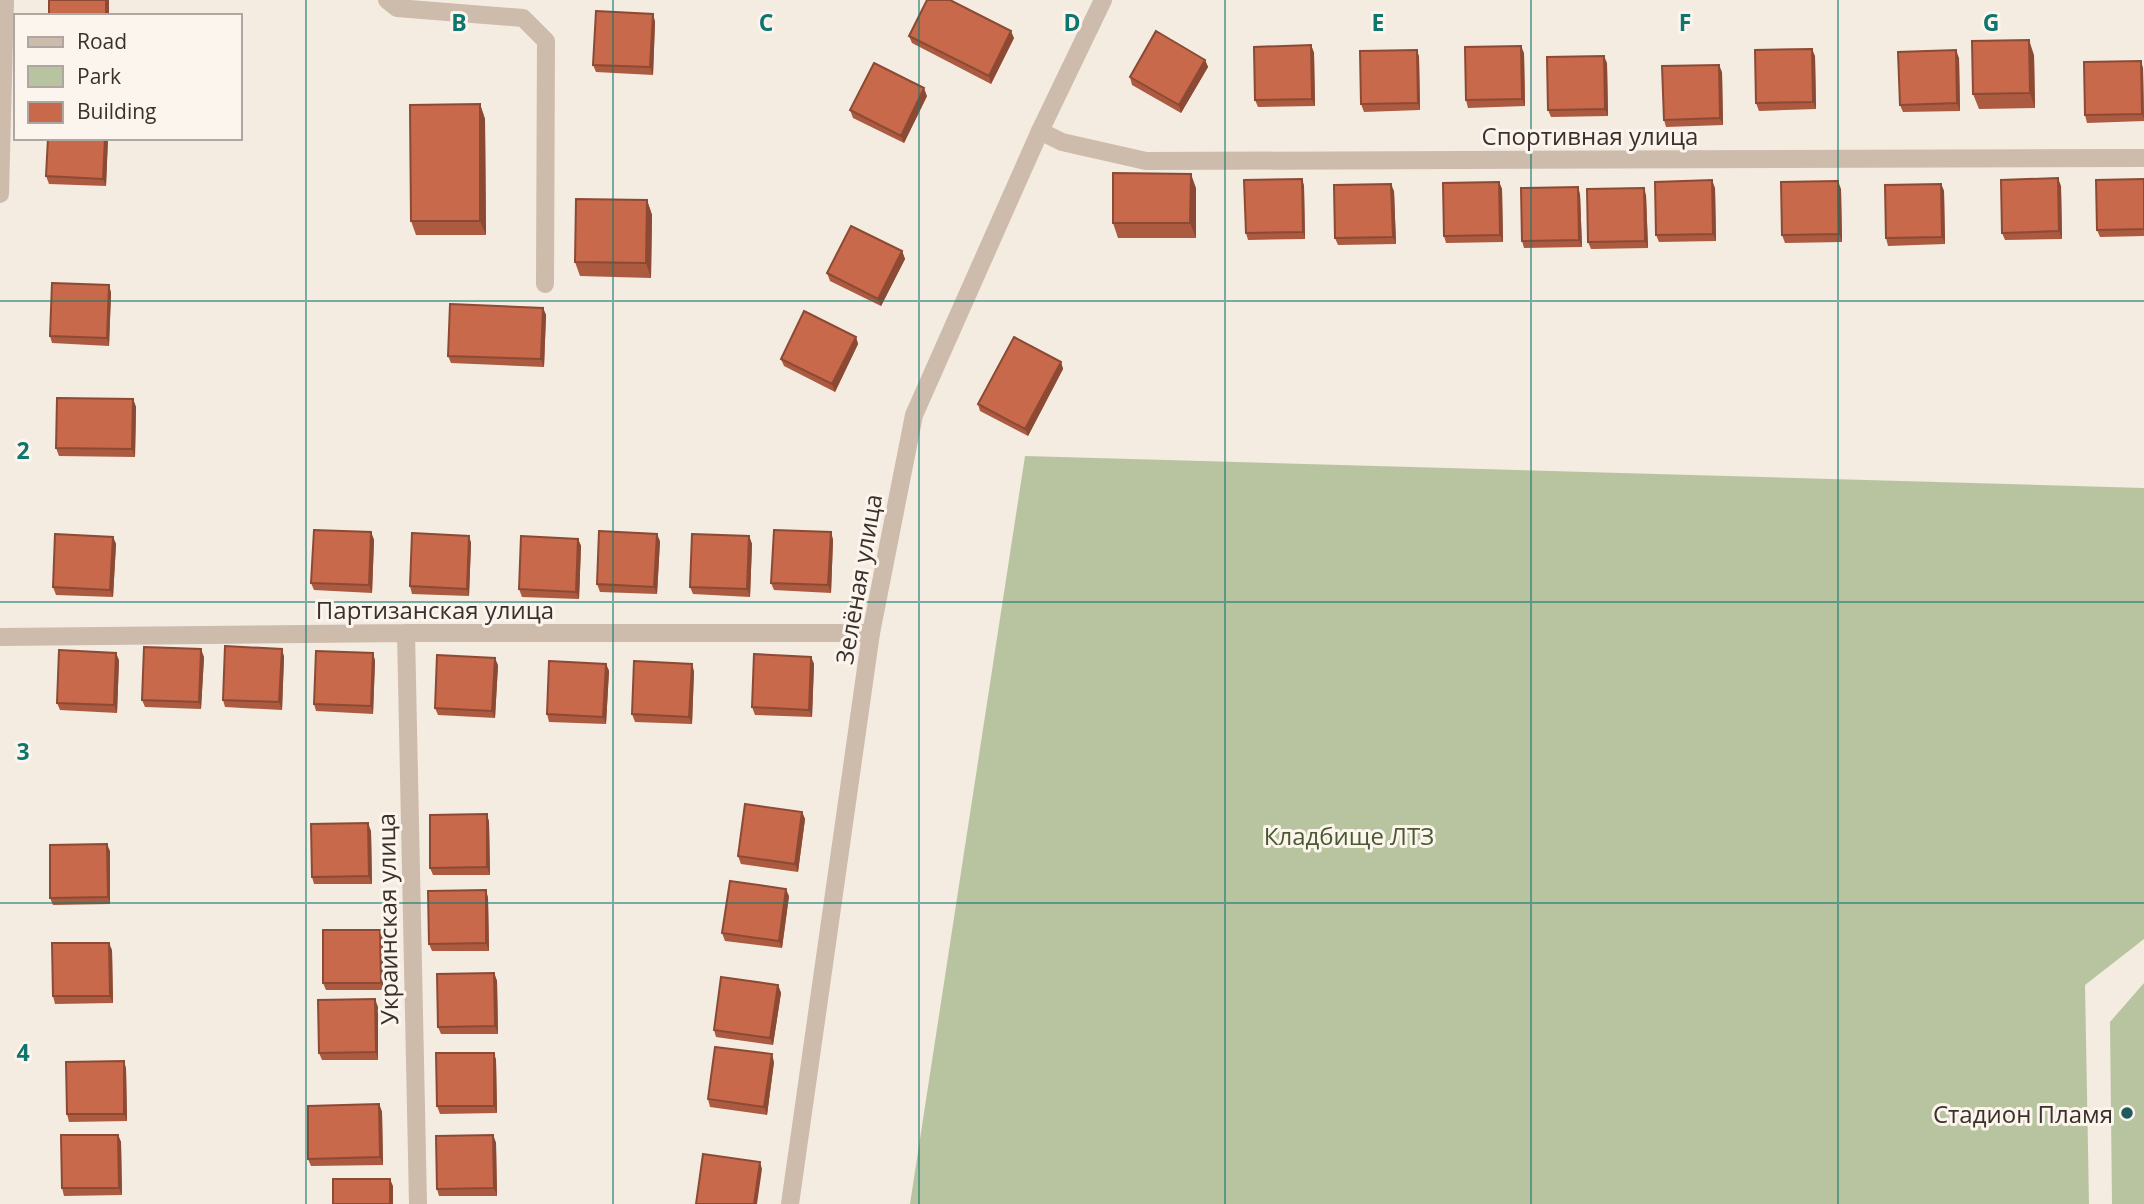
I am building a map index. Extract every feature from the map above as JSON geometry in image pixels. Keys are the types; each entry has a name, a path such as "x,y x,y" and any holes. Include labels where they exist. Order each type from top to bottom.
{"street":[{"path":"0,194 5,0"},
{"path":"387,0 397,8 523,18 546,41 545,284"},
{"name":"Зелёная улица","path":"790,1204 871,633 914,415 1040,131 1103,0"},
{"name":"Спортивная улица","path":"1040,131 1062,142 1146,161 2144,158"},
{"name":"Партизанская улица","path":"0,637 406,633 871,633"},
{"name":"Украинская улица","path":"406,633 418,1204"}],"green space":[{"name":"Кладбище ЛТЗ","path":"1025,456 2144,488 2144,939 2085,985 2089,1204 910,1204"},
{"name":"Стадион Пламя","path":"2144,983 2144,1204 2112,1204 2110,1022"}],"building":[{"path":"49,0 106,0 106,14 49,14"},
{"path":"927,0 950,0 1011,31 989,76 909,36"},
{"path":"596,11 653,14 650,67 593,65"},
{"path":"1156,31 1205,60 1179,105 1130,77"},
{"path":"2029,40 2030,93 1973,94 1972,41"},
{"path":"1311,45 1312,99 1255,100 1254,47"},
{"path":"1521,46 1522,99 1466,100 1465,47"},
{"path":"1812,49 1813,102 1756,103 1755,50"},
{"path":"1417,50 1418,103 1361,104 1360,51"},
{"path":"1956,50 1957,103 1900,105 1898,52"},
{"path":"1604,56 1605,109 1548,110 1547,57"},
{"path":"2141,61 2142,114 2085,115 2084,62"},
{"path":"874,63 924,88 901,136 850,110"},
{"path":"1719,65 1720,118 1664,120 1662,66"},
{"path":"480,104 480,221 411,221 410,105"},
{"path":"48,140 105,140 103,179 46,176"},
{"path":"1113,173 1191,174 1190,223 1113,223"},
{"path":"2058,178 2059,231 2002,233 2001,180"},
{"path":"1302,179 1303,232 1246,233 1244,180"},
{"path":"2144,179 2144,229 2097,230 2096,180"},
{"path":"1712,180 1713,234 1656,235 1655,182"},
{"path":"1838,181 1839,234 1782,235 1781,182"},
{"path":"1499,182 1500,235 1444,236 1443,183"},
{"path":"1391,184 1393,237 1335,238 1334,185"},
{"path":"1941,184 1942,237 1886,238 1885,185"},
{"path":"1578,187 1579,240 1522,241 1521,188"},
{"path":"1644,188 1645,241 1588,242 1587,189"},
{"path":"576,199 647,200 646,263 575,262"},
{"path":"851,226 902,251 878,299 827,273"},
{"path":"52,283 109,285 107,338 50,336"},
{"path":"450,304 543,308 541,359 448,356"},
{"path":"804,311 856,337 832,384 781,359"},
{"path":"1014,337 1061,362 1025,429 978,404"},
{"path":"57,398 133,399 132,449 56,448"},
{"path":"314,530 371,532 369,585 311,583"},
{"path":"774,530 831,532 828,585 771,583"},
{"path":"599,531 657,534 654,587 597,584"},
{"path":"412,533 469,536 467,589 410,586"},
{"path":"55,534 113,537 110,590 53,587"},
{"path":"692,534 749,536 747,589 690,587"},
{"path":"521,536 578,539 576,592 519,589"},
{"path":"225,646 282,649 279,702 223,700"},
{"path":"144,647 201,649 199,702 142,700"},
{"path":"59,650 116,653 114,705 57,703"},
{"path":"316,651 373,653 371,706 314,704"},
{"path":"754,654 811,657 809,710 752,707"},
{"path":"437,655 495,658 492,711 435,708"},
{"path":"549,661 606,664 603,717 547,714"},
{"path":"634,661 692,664 689,717 632,714"},
{"path":"745,804 802,812 795,864 738,856"},
{"path":"487,814 487,867 430,868 430,815"},
{"path":"368,823 369,876 312,877 311,824"},
{"path":"107,844 108,897 50,898 50,845"},
{"path":"730,881 786,889 779,941 722,933"},
{"path":"486,890 486,943 429,944 428,891"},
{"path":"323,930 380,930 381,983 323,983"},
{"path":"52,943 109,943 110,996 53,996"},
{"path":"494,973 495,1026 438,1027 437,974"},
{"path":"721,977 778,985 770,1038 714,1030"},
{"path":"375,999 376,1052 319,1053 318,1000"},
{"path":"715,1047 772,1054 764,1107 708,1099"},
{"path":"436,1053 494,1053 494,1106 437,1106"},
{"path":"124,1061 124,1114 67,1114 66,1062"},
{"path":"379,1104 380,1157 308,1159 308,1106"},
{"path":"61,1135 118,1135 119,1188 62,1188"},
{"path":"493,1135 494,1188 437,1189 436,1136"},
{"path":"703,1154 760,1162 754,1204 696,1204"},
{"path":"333,1179 390,1179 390,1204 333,1204"}],"place":[{"name":"Стадион Пламя","path":"2127,1113"}]}
